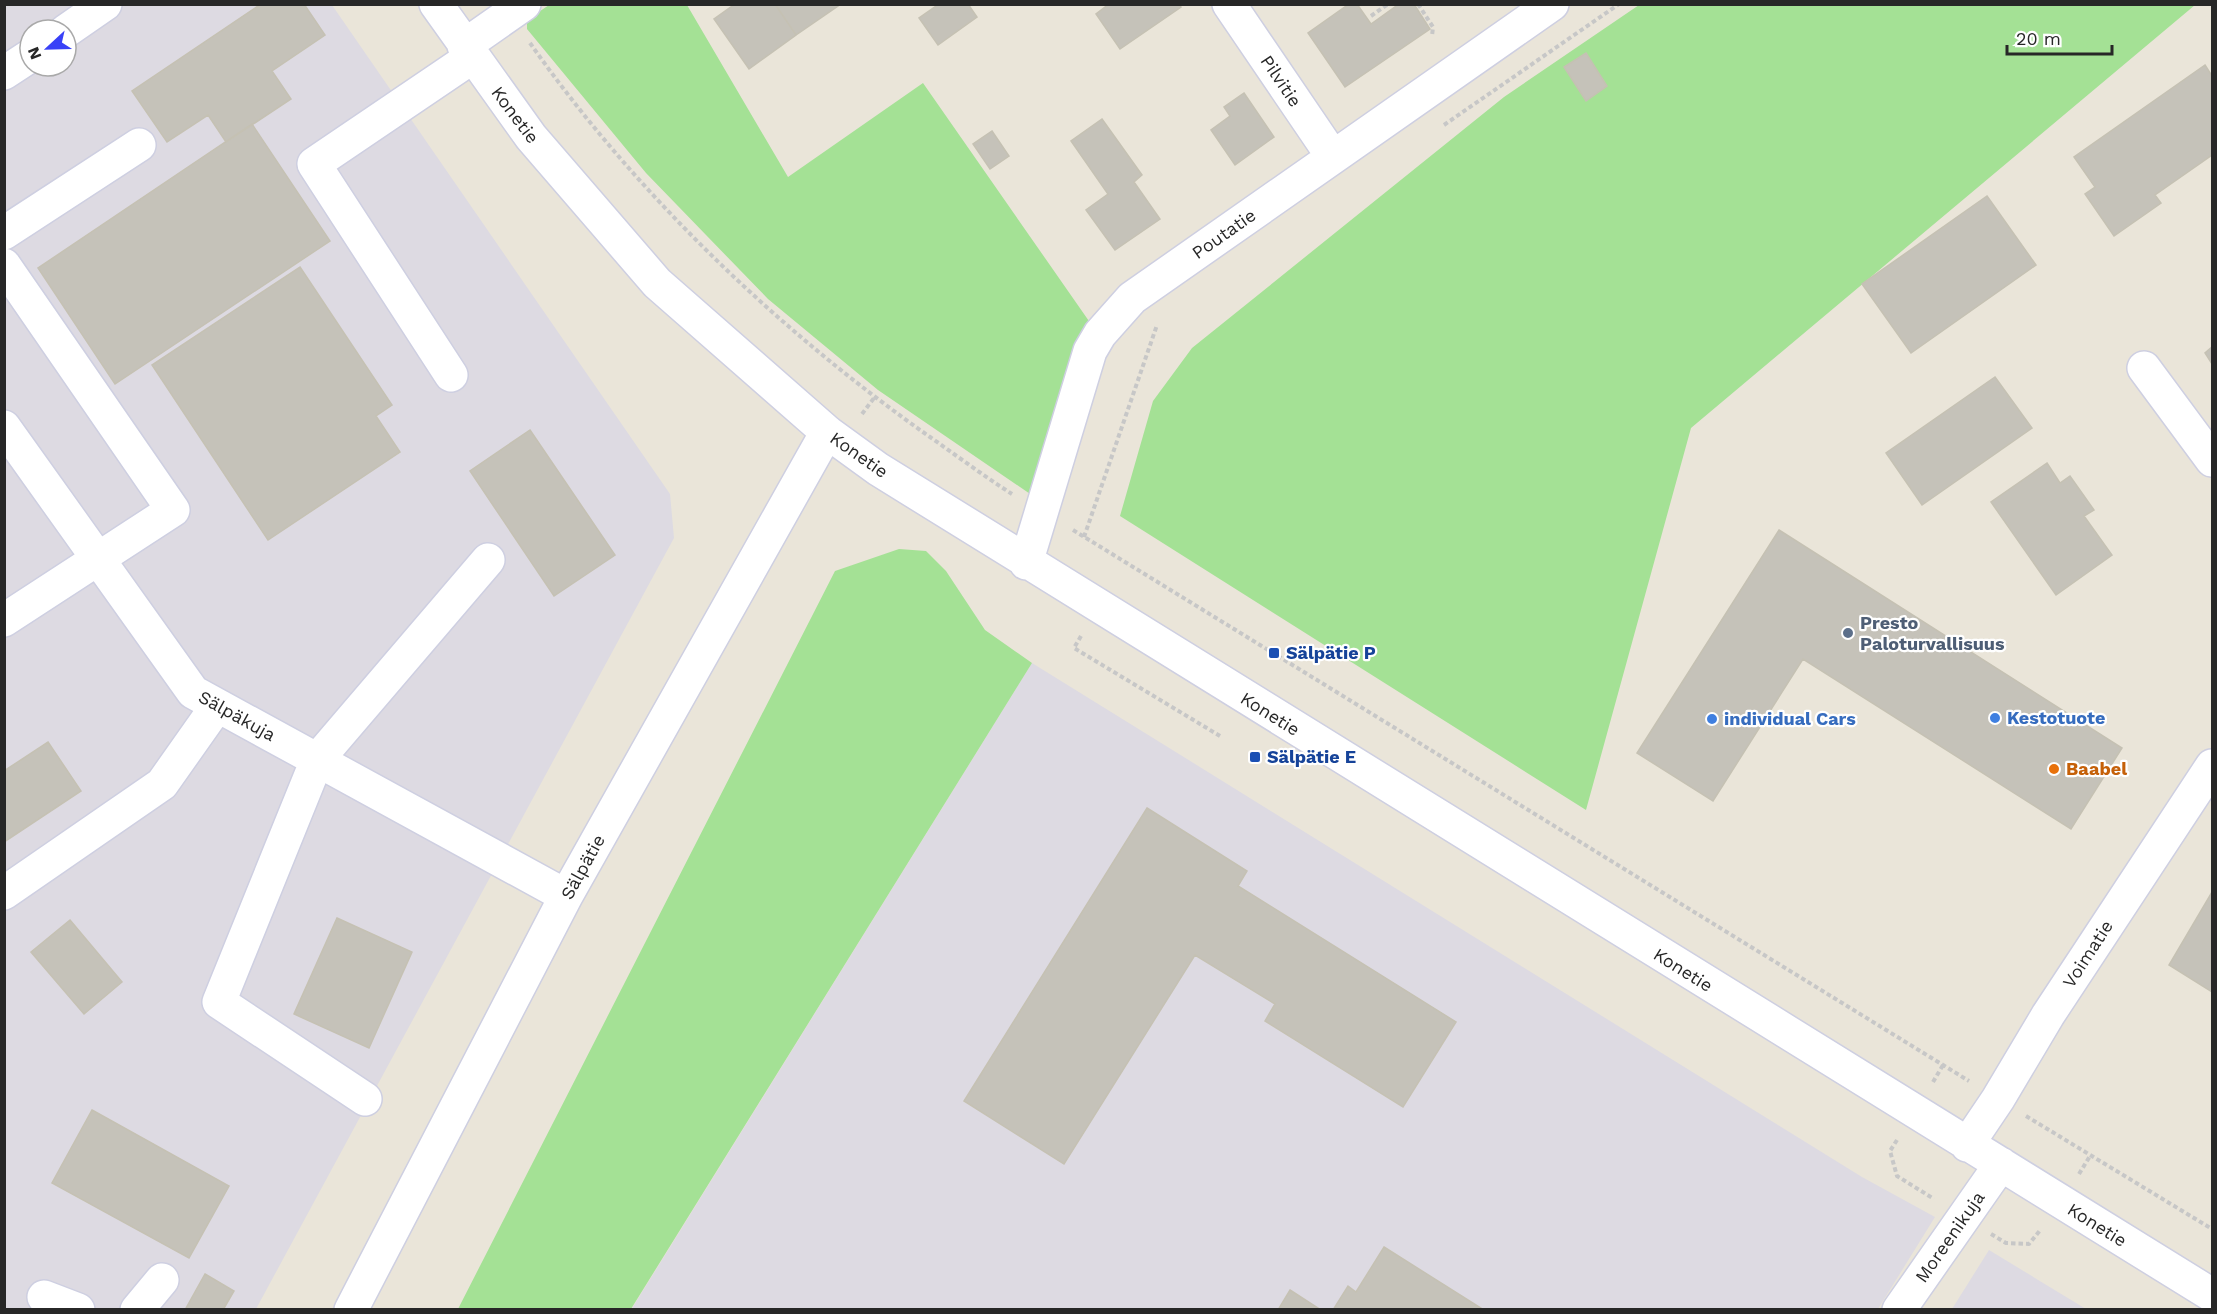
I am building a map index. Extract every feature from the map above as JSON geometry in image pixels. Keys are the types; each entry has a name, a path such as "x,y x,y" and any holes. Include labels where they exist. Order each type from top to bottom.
{"street":[{"path":"78,23 105,4"},
{"name":"Konetie","path":"436,4 468,52 531,137 657,283 827,432 878,470 2212,1296"},
{"name":"Pilvitie","path":"1230,4 1333,157"},
{"name":"Poutatie","path":"1026,563 1082,371 1100,334 1115,314 1132,298 1552,4"},
{"path":"451,375 314,164 468,52 517,9"},
{"path":"4,73 18,64"},
{"path":"4,233 139,146"},
{"path":"4,265 173,510 6,617"},
{"path":"2145,368 2212,460"},
{"name":"Sälpäkuja","path":"4,427 193,692 566,896"},
{"name":"Sälpätie","path":"351,1310 566,896 827,432"},
{"path":"365,1099 219,1002 317,760 488,560"},
{"path":"4,893 162,784 217,706"},
{"name":"Voimatie","path":"1967,1144 1998,1099 2048,1015 2212,766"},
{"name":"Moreenikuja","path":"1899,1310 2001,1164"},
{"path":"136,1310 162,1280"},
{"path":"44,1297 78,1310"}],"path":[{"path":"1371,16 1388,4"},
{"path":"1418,4 1433,27 1432,36"},
{"path":"1442,127 1619,4"},
{"path":"517,9 565,93 632,171 765,307 874,398 998,485 2212,1229"},
{"path":"1083,537 1157,325 1167,318"},
{"path":"1099,608 1074,648 1220,736"}],"shaded area":[{"path":"5,5 332,5 670,494 674,538 256,1309 5,1310"},
{"path":"1032,663 1862,1177 1935,1217 1878,1309 631,1310"},
{"path":"1989,1250 2086,1309 1952,1309"}],"green space":[{"path":"549,5 687,5 788,177 923,83 1091,324 1036,498 878,390 768,299 646,173 527,29 527,20"},
{"path":"1639,5 2195,5 1691,428 1586,810 1120,516 1153,401 1192,348 1504,97"},
{"path":"899,549 926,551 946,571 985,630 1032,663 631,1309 458,1309 835,571"}],"building":[{"path":"261,4 304,4 325,35 272,71 291,99 226,142 208,115 167,142 132,91"},
{"path":"735,4 775,4 796,35 749,69 714,19"},
{"path":"775,4 841,4 796,35"},
{"path":"939,4 968,4 977,17 938,45 919,18"},
{"path":"1109,4 1179,4 1181,7 1120,49 1096,14"},
{"path":"1349,4 1357,4 1371,24 1399,4 1414,4 1430,29 1345,87 1308,33"},
{"path":"1586,53 1607,86 1586,101 1564,67"},
{"path":"2205,65 2212,76 2212,155 2155,195 2161,203 2114,236 2085,194 2095,187 2074,157"},
{"path":"1244,93 1274,137 1235,165 1211,130 1230,116 1224,107"},
{"path":"1102,119 1142,175 1134,182 1160,219 1115,250 1086,210 1108,194 1071,141"},
{"path":"252,124 330,241 115,384 38,268"},
{"path":"992,131 1009,156 990,169 973,144"},
{"path":"1987,196 2036,265 1911,353 1862,284"},
{"path":"300,267 392,405 376,416 400,452 268,540 152,365"},
{"path":"2212,347 2212,364 2205,353"},
{"path":"1995,377 2032,428 1922,505 1886,453"},
{"path":"530,430 615,555 554,596 470,471"},
{"path":"2047,463 2060,483 2070,476 2094,510 2084,516 2112,555 2056,595 1991,502"},
{"path":"1779,530 2122,748 2071,829 1803,659 1713,801 1637,753"},
{"path":"48,742 81,791 4,842 4,771"},
{"path":"1147,808 1247,871 1238,886 1456,1022 1403,1107 1265,1021 1275,1004 1195,955 1064,1164 964,1101"},
{"path":"2212,892 2212,992 2169,965"},
{"path":"337,918 412,952 369,1048 294,1014"},
{"path":"70,920 122,982 84,1014 31,952"},
{"path":"92,1110 229,1186 189,1258 52,1183"},
{"path":"1384,1247 1484,1310 1333,1310 1348,1286 1356,1292"},
{"path":"205,1274 234,1291 223,1310 185,1310"},
{"path":"1290,1290 1321,1310 1278,1310"}],"place":[{"name":"Presto Paloturvallisuus","path":"1848,633"},
{"name":"Sälpätie P","path":"1274,653"},
{"name":"Kestotuote","path":"1995,718"},
{"name":"individual Cars","path":"1712,719"},
{"name":"Sälpätie E","path":"1255,757"},
{"name":"Baabel","path":"2054,769"}]}
